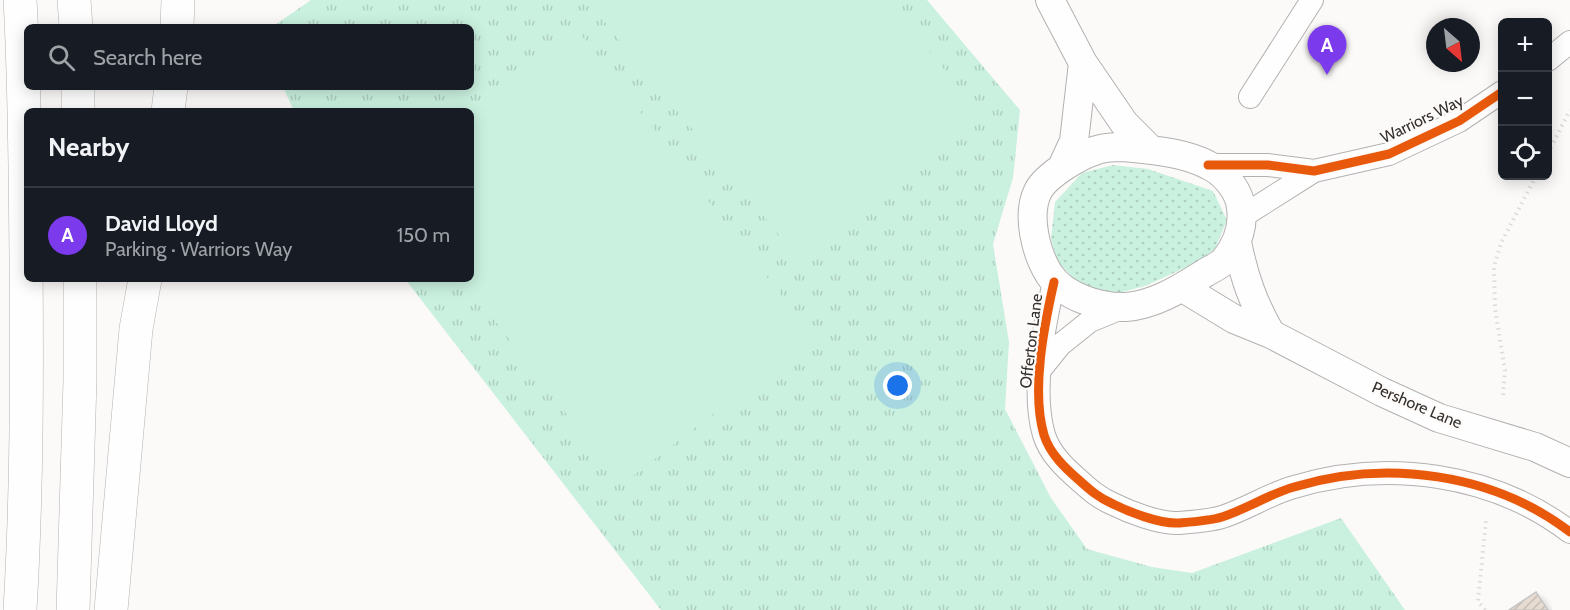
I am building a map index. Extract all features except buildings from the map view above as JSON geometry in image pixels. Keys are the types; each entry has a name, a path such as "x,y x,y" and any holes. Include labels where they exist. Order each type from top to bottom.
{"highway":[{"path":"20,0 24,72"},
{"path":"74,0 76,24"},
{"path":"177,24 178,0"},
{"path":"24,90 24,108"},
{"path":"78,90 78,108"},
{"path":"168,108 171,90"},
{"path":"20,610 24,550 27,387 26,282"},
{"path":"73,610 80,380 80,282"},
{"path":"111,610 136,329 144,282"}],"main road":[{"path":"1050,0 1083,63 1124,123 1151,150"},
{"path":"1062,167 1074,141 1083,63"},
{"path":"1240,229 1222,263 1183,288 1155,300 1126,307 1083,301 1054,282 1043,264 1036,243 1033,215 1038,191 1062,167 1098,149 1124,147 1151,150 1183,156 1208,165 1225,177 1238,195 1243,272 1255,306 1270,334"},
{"name":"Pershore Lane","path":"1183,288 1234,319 1270,334 1382,392 1439,418 1535,447 1570,463"}],"street":[{"path":"1250,98 1312,0"},
{"path":"1552,57 1570,42"},
{"name":"Warriors Way","path":"1208,165 1268,165 1314,171 1389,154 1459,121 1498,95"},
{"name":"Warriors Way","path":"1240,229 1314,171"},
{"name":"Offerton Lane","path":"1054,282 1040,370 1038,403 1045,436 1060,463 1098,498 1131,513 1175,523 1221,517 1293,487 1351,475 1406,473 1470,483 1508,496 1554,519 1570,532"},
{"name":"Offerton Lane","path":"1040,370 1060,345 1090,321 1126,307"}],"path":[{"path":"1552,145 1570,110"},
{"path":"1503,395 1504,370 1495,309 1494,267 1501,243 1534,180"},
{"path":"1485,610 1478,601 1486,521"}],"green space":[{"path":"311,0 927,0 1020,110 1013,178 993,244 1009,342 1005,409 1051,498 1087,549 1152,567 1192,573 1341,518 1405,610 661,610 407,282 474,282 474,108 293,108 284,90 474,90 474,24 276,24"},
{"path":"587,0 888,0 977,110 796,256"},
{"path":"578,31 813,337 621,485 465,282 474,282 474,111"},
{"path":"1113,165 1148,169 1213,191 1227,220 1215,249 1200,261 1145,286 1111,295 1080,284 1058,263 1051,239 1055,202 1082,173"}],"cycle path":[{"path":"1208,165 1268,165 1314,171 1389,154 1459,121 1498,95"},
{"path":"1054,282 1040,358 1039,399 1044,435 1050,448 1064,466 1091,491 1108,502 1162,522 1194,522 1222,517 1285,490 1329,478 1401,473 1473,484 1507,496 1540,512 1570,532"}],"place":[{"name":"David Lloyd","path":"1327,75"}]}
